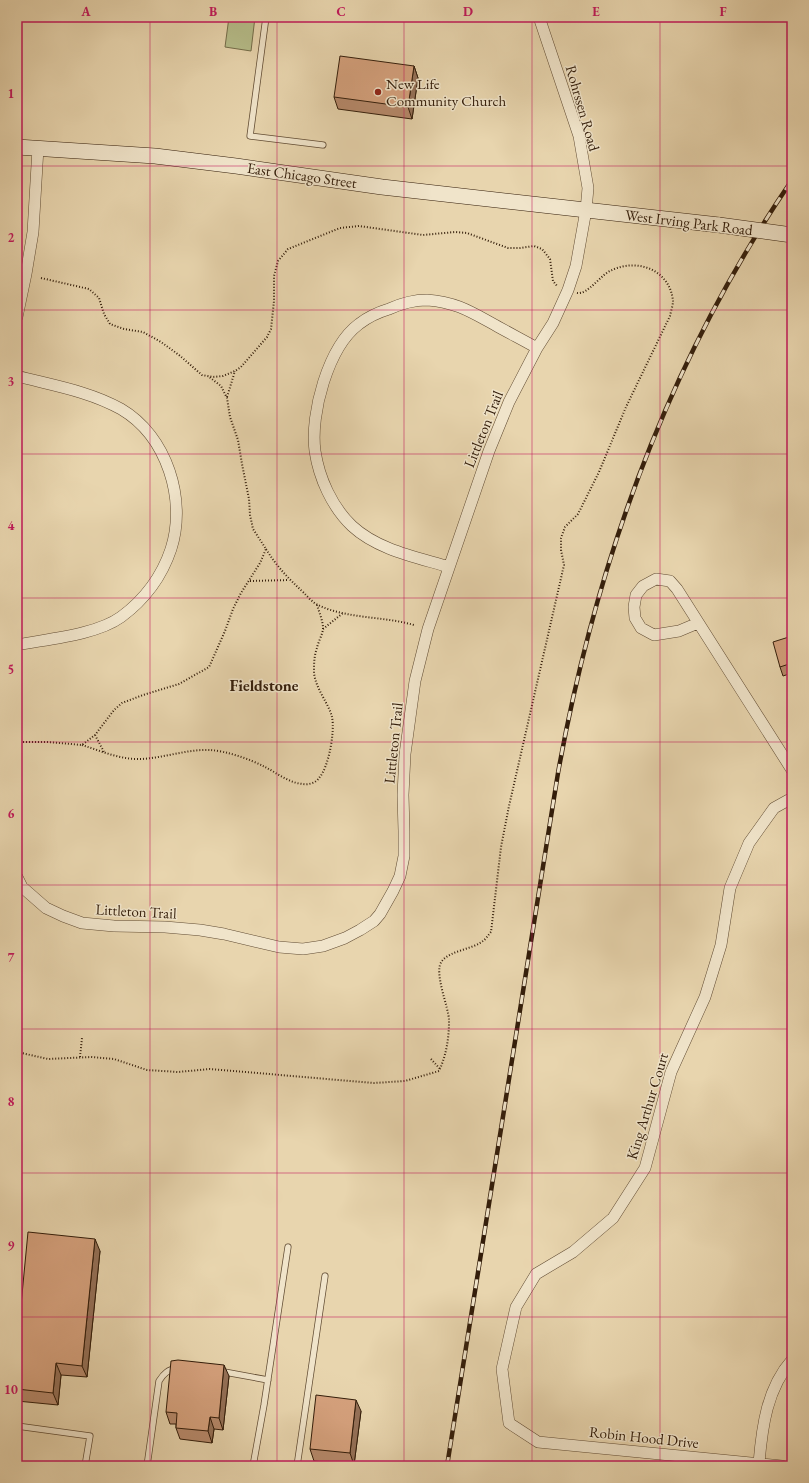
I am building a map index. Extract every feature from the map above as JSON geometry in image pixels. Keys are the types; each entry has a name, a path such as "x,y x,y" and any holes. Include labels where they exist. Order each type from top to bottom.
{"main road":[{"name":"East Chicago Street","path":"17,147 155,156 382,187 586,210"},
{"name":"West Irving Park Road","path":"586,210 720,225 792,235"}],"street":[{"name":"Rohrssen Road","path":"538,17 579,136 588,188 586,210"},
{"path":"17,317 33,232 38,148"},
{"name":"Littleton Trail","path":"17,877 22,886 46,908 82,923 95,925 200,930 279,947 303,949 323,946 345,938 374,921 380,914 400,876 404,856 403,795 405,754 415,681 428,629 488,451 509,402 537,348 553,323 568,290 576,266 586,210"},
{"path":"449,567 376,543 352,525 339,511 328,492 319,471 315,450 317,406 328,369 343,342 358,324 377,313 399,305 426,300 445,302 466,308 537,348"},
{"path":"17,376 83,393 104,401 122,409 141,424 154,440 170,473 176,516 175,534 170,550 152,587 137,605 120,618 98,627 76,634 17,645"},
{"path":"698,623 679,630 654,635 641,628 635,618 634,607 636,595 643,586 656,579 670,581 677,589 792,770"},
{"name":"King Arthur Court","path":"509,1423 502,1369 516,1307 536,1274 574,1252 613,1218 644,1168 670,1072 705,997 722,944 730,888 749,843 774,808 792,798"},
{"path":"759,1463 762,1434 768,1407 776,1384 786,1366 792,1360"},
{"name":"Robin Hood Drive","path":"509,1423 538,1442 782,1466"}],"lane":[{"path":"266,17 250,136 324,145"},
{"path":"253,1466 268,1380 288,1247"},
{"path":"297,1466 325,1276"},
{"path":"147,1466 159,1381 163,1373 171,1369 186,1366"},
{"path":"215,1370 268,1380"},
{"path":"17,1426 90,1436 85,1466"}],"path":[{"path":"17,178 22,179"},
{"path":"41,278 88,289 98,298 104,314 110,324 124,329 143,332 167,346 202,375 207,376 223,376 235,371 259,348 267,337 271,329 274,301 274,276 278,261 288,250 340,228 359,226 423,235 466,233 508,248 534,246 542,250 550,259 553,281 555,285 561,288"},
{"path":"17,1052 48,1059 114,1059 147,1070 178,1072 210,1069 374,1083 405,1081 439,1072 444,1061 449,1019 439,970 441,962 447,956 483,941 491,932 501,847 509,806 564,565 561,550 561,538 565,527 578,514 599,472 626,408 670,316 673,301 670,290 662,277 651,268 638,265 622,266 612,270 602,276 586,291 581,293 576,292"},
{"path":"227,398 235,371"},
{"path":"207,376 221,386 227,398 230,417 238,440 253,529 276,566 317,605 343,613 398,620 414,625"},
{"path":"82,745 95,735 114,710 122,703 179,684 209,668 225,632 233,609 266,549"},
{"path":"250,580 289,580"},
{"path":"317,605 323,629"},
{"path":"23,742 48,742 82,745 123,758 141,759 192,751 210,750 227,753 263,766 295,783 305,784 314,782 319,778 324,769 328,756 332,731 332,718 314,675 316,649 323,629 343,613"},
{"path":"95,735 104,752"},
{"path":"80,1058 82,1038"},
{"path":"431,1059 440,1069"}],"green space":[{"path":"229,17 255,17 251,51 225,47"}],"building":[{"name":"New Life Community Church","path":"340,56 414,66 408,107 334,97"},
{"path":"792,636 792,663 780,667 773,642"},
{"path":"28,1232 95,1239 82,1366 56,1363 53,1393 17,1389 17,1304 21,1305"},
{"path":"178,1360 224,1365 219,1418 210,1417 208,1431 176,1428 177,1413 166,1412 171,1361"},
{"path":"316,1395 356,1400 350,1453 310,1449"}],"railway":[{"path":"447,1466 558,773 574,694 593,616 617,540 644,464 674,390 709,318 748,248 792,180"}],"place":[{"name":"New Life Community Church","path":"378,92"}],"district":[{"name":"Fieldstone","path":"264,685"}]}
